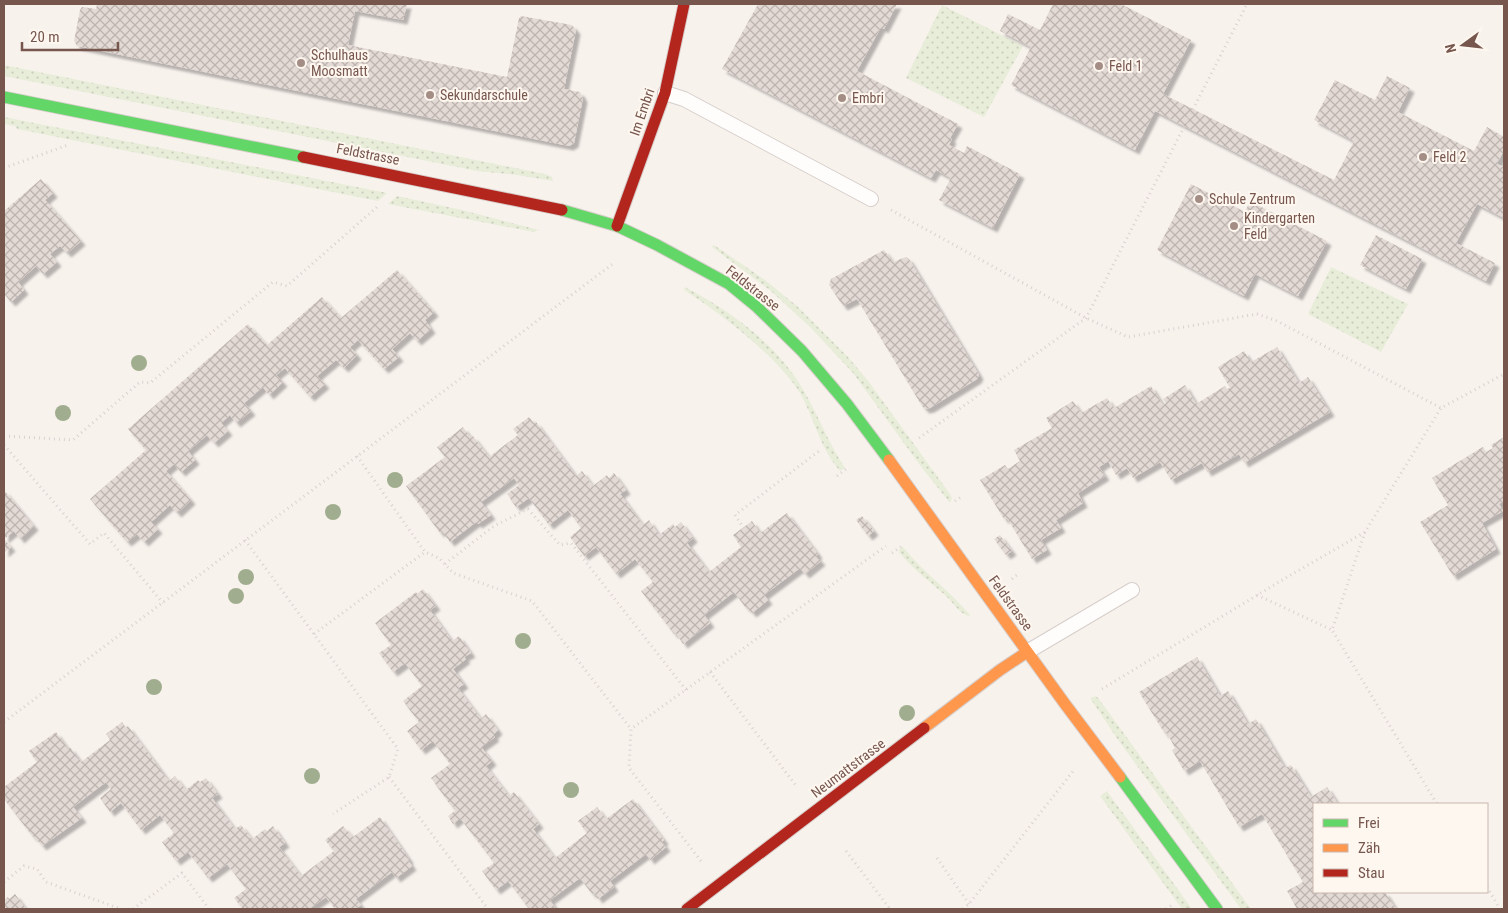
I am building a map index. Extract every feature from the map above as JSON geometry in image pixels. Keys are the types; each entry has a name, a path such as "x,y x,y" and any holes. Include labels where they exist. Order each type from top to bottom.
{"main road":[{"name":"Im Embri","path":"617,226 665,93 684,4"},
{"name":"Feldstrasse","path":"4,97 556,208 617,226 657,245 729,284 757,307 802,351 846,404 1217,909"},
{"name":"Neumattstrasse","path":"687,909 1000,670 1027,652"}],"lane":[{"path":"665,93 684,99 871,199"},
{"path":"1027,652 1132,590"}],"path":[{"path":"919,438 1086,318 1247,4"},
{"path":"4,168 68,145"},
{"path":"871,199 1086,318 1128,337 1257,314 1277,321 1441,408"},
{"path":"4,436 73,440 140,382 150,383 273,282 287,286 377,207"},
{"path":"4,722 614,263"},
{"path":"1332,630 1365,532 1441,408 1504,374"},
{"path":"4,445 90,544 104,532 163,603"},
{"path":"752,542 735,516 819,451"},
{"path":"357,456 426,552 439,558 454,573 532,601 631,729 630,768 706,867"},
{"path":"837,476 846,469"},
{"path":"445,564 494,526 528,509 560,545 571,543 686,690"},
{"path":"1102,689 1365,532"},
{"path":"245,540 398,749 389,777 333,814"},
{"path":"631,729 886,546"},
{"path":"892,553 902,546"},
{"path":"314,634 426,552"},
{"path":"1257,595 1332,630 1436,803"},
{"path":"710,672 816,812"},
{"path":"964,909 1074,770"},
{"path":"389,777 488,909"},
{"path":"846,852 890,909"},
{"path":"937,858 969,904"},
{"path":"4,882 24,866 37,869 46,882 121,909"},
{"path":"133,909 182,873 209,909"},
{"path":"1488,889 1500,909"},
{"path":"1166,909 1172,905"}],"green space":[{"path":"942,5 1023,46 984,117 906,78"},
{"path":"4,65 545,174 552,177 553,181 477,171 4,76"},
{"path":"4,117 387,193 378,201 17,129 15,126 4,124"},
{"path":"397,196 462,210 539,230 534,232 388,204"},
{"path":"714,245 765,280 797,306 848,357 869,382 950,494 952,498 950,503 922,468 853,373 811,328 771,291 712,247"},
{"path":"1331,267 1408,304 1381,352 1308,314"},
{"path":"685,287 736,318 781,358 804,391 845,468 840,471 833,463 800,393 778,365 731,323 684,290"},
{"path":"903,547 962,606 969,616 960,611 910,565 899,552 900,548"},
{"path":"1096,696 1251,909 1241,909 1116,737 1090,698"},
{"path":"1107,791 1192,909 1182,909 1100,796"}],"building":[{"name":"Schulhaus Moosmatt","path":"97,4 407,4 403,20 355,11 348,45 507,77 519,18 521,16 572,25 576,30 564,89 580,92 583,98 574,143 569,146 77,46 74,41 80,10 82,7 96,9"},
{"name":"Embri","path":"758,4 897,4 884,29 881,27 857,71 958,124 950,138 952,139 949,145 964,153 967,146 1020,174 993,228 939,200 951,178 936,170 931,178 722,69"},
{"path":"1053,4 1121,4 1191,40 1163,94 1334,180 1354,141 1314,120 1335,80 1375,100 1387,76 1410,88 1398,112 1474,151 1487,127 1504,137 1504,150 1497,164 1504,167 1504,218 1477,204 1456,243 1495,263 1486,281 1155,111 1135,150 1011,85 1031,47 1000,31 1008,14 1040,30"},
{"path":"41,179 53,193 45,200 81,241 67,253 60,246 50,254 57,262 43,274 36,266 18,282 24,290 11,302 4,294 4,211"},
{"name":"Kindergarten Feld","path":"1191,184 1245,212 1250,201 1327,241 1298,296 1255,274 1244,296 1157,250"},
{"path":"1376,235 1422,259 1406,289 1360,265"},
{"path":"884,250 893,262 906,257 909,259 979,375 977,379 930,408 925,409 922,406 857,299 843,306 829,285 831,279"},
{"path":"397,270 434,312 425,320 431,329 417,341 410,333 392,349 399,357 384,369 358,340 350,347 357,355 344,368 336,360 317,376 325,384 310,397 285,368 276,375 283,382 269,395 263,387 244,403 251,411 236,423 230,415 221,423 228,431 214,443 207,435 188,451 195,460 181,472 174,464 166,471 191,500 177,513 170,505 151,522 158,529 144,542 137,534 127,542 90,499 146,450 128,429 248,324 267,345 322,297 341,318"},
{"path":"1277,347 1299,383 1308,377 1330,412 1244,463 1239,454 1207,472 1202,463 1171,480 1160,462 1133,478 1127,468 1116,475 1108,461 1099,467 1105,476 1078,493 1083,503 1056,520 1061,528 1041,540 1047,550 1032,559 1007,518 1004,519 980,480 1005,465 1008,469 1020,461 1014,450 1052,428 1046,418 1073,401 1081,413 1107,398 1114,408 1151,386 1163,405 1166,403 1163,399 1185,385 1196,404 1225,386 1227,389 1230,388 1218,367 1244,351 1251,362"},
{"path":"529,417 534,423 536,422 576,476 582,471 593,486 607,475 609,478 614,473 626,490 620,494 643,525 649,520 659,535 673,524 675,527 681,522 693,538 687,543 709,572 741,547 733,535 752,521 760,533 787,513 818,554 816,556 821,561 805,574 800,568 764,595 768,600 752,613 734,592 704,615 710,623 683,644 641,591 653,582 635,559 616,574 596,547 584,556 570,537 581,528 568,510 549,525 529,498 516,507 507,494 519,485 514,478 481,502 491,515 478,524 476,522 450,542 442,531 440,533 406,486 445,457 437,447 463,427 471,438 473,436 489,457 518,435 513,429"},
{"path":"1504,437 1504,500 1499,504 1503,511 1482,523 1496,549 1453,576 1420,522 1448,505 1432,478 1483,447 1486,452 1493,448 1491,445"},
{"path":"4,490 34,526 20,539 14,531 4,539"},
{"path":"862,516 874,531 868,536 856,520"},
{"path":"1000,535 1012,551 1006,555 994,539"},
{"path":"4,539 11,547 4,553"},
{"path":"423,589 436,606 430,610 452,641 459,636 471,653 464,657 466,659 453,669 464,684 458,688 481,719 486,714 498,730 493,735 495,737 481,747 492,761 486,766 509,796 514,792 539,824 533,829 555,858 587,833 578,821 597,807 606,819 633,799 664,840 662,842 666,847 650,860 646,854 610,881 614,887 598,899 580,878 550,900 555,907 551,909 529,909 508,881 496,890 482,871 494,863 460,818 453,824 448,816 456,810 431,778 450,764 433,741 421,750 407,731 419,722 403,701 422,686 405,663 393,672 379,653 391,645 375,623 416,592 417,594"},
{"path":"1197,657 1220,696 1228,691 1248,724 1256,719 1285,768 1291,765 1311,797 1327,787 1337,803 1313,803 1313,893 1386,893 1396,909 1297,909 1287,891 1303,882 1262,814 1239,827 1200,761 1184,771 1172,750 1175,748 1167,733 1165,734 1139,692"},
{"path":"122,722 126,728 128,726 169,781 175,776 186,790 198,780 200,782 206,778 218,794 212,798 235,829 241,825 252,839 265,829 267,831 273,826 285,843 279,847 301,876 334,851 325,840 343,826 353,837 380,817 412,866 396,878 392,872 356,899 361,905 355,909 335,909 326,897 309,909 243,909 234,898 246,889 227,864 208,878 188,852 176,861 162,842 174,833 160,815 141,830 121,803 110,812 100,798 111,789 106,782 73,807 82,818 42,846 4,799 4,787 37,762 29,751 56,732 68,749 70,747 81,762 110,740 106,734"},
{"path":"15,894 26,909 4,909 4,900 8,897 9,899"}],"traffic: fast":[{"path":"4,97 303,157"},
{"path":"562,210 617,226 657,245 729,284 757,307 802,351 847,404 889,460"},
{"path":"1120,777 1217,909"}],"traffic: slow":[{"path":"889,460 1120,777"},
{"path":"924,728 1000,670 1027,652"}],"traffic: jam":[{"path":"617,226 665,93 684,4"},
{"path":"303,157 562,210"},
{"path":"687,909 924,728"}],"place":[{"name":"Schulhaus Moosmatt","path":"301,63"},
{"name":"Feld 1","path":"1099,66"},
{"name":"Sekundarschule","path":"430,95"},
{"name":"Embri","path":"842,98"},
{"name":"Feld 2","path":"1423,157"},
{"name":"Schule Zentrum","path":"1199,199"},
{"name":"Kindergarten Feld","path":"1234,226"}]}
